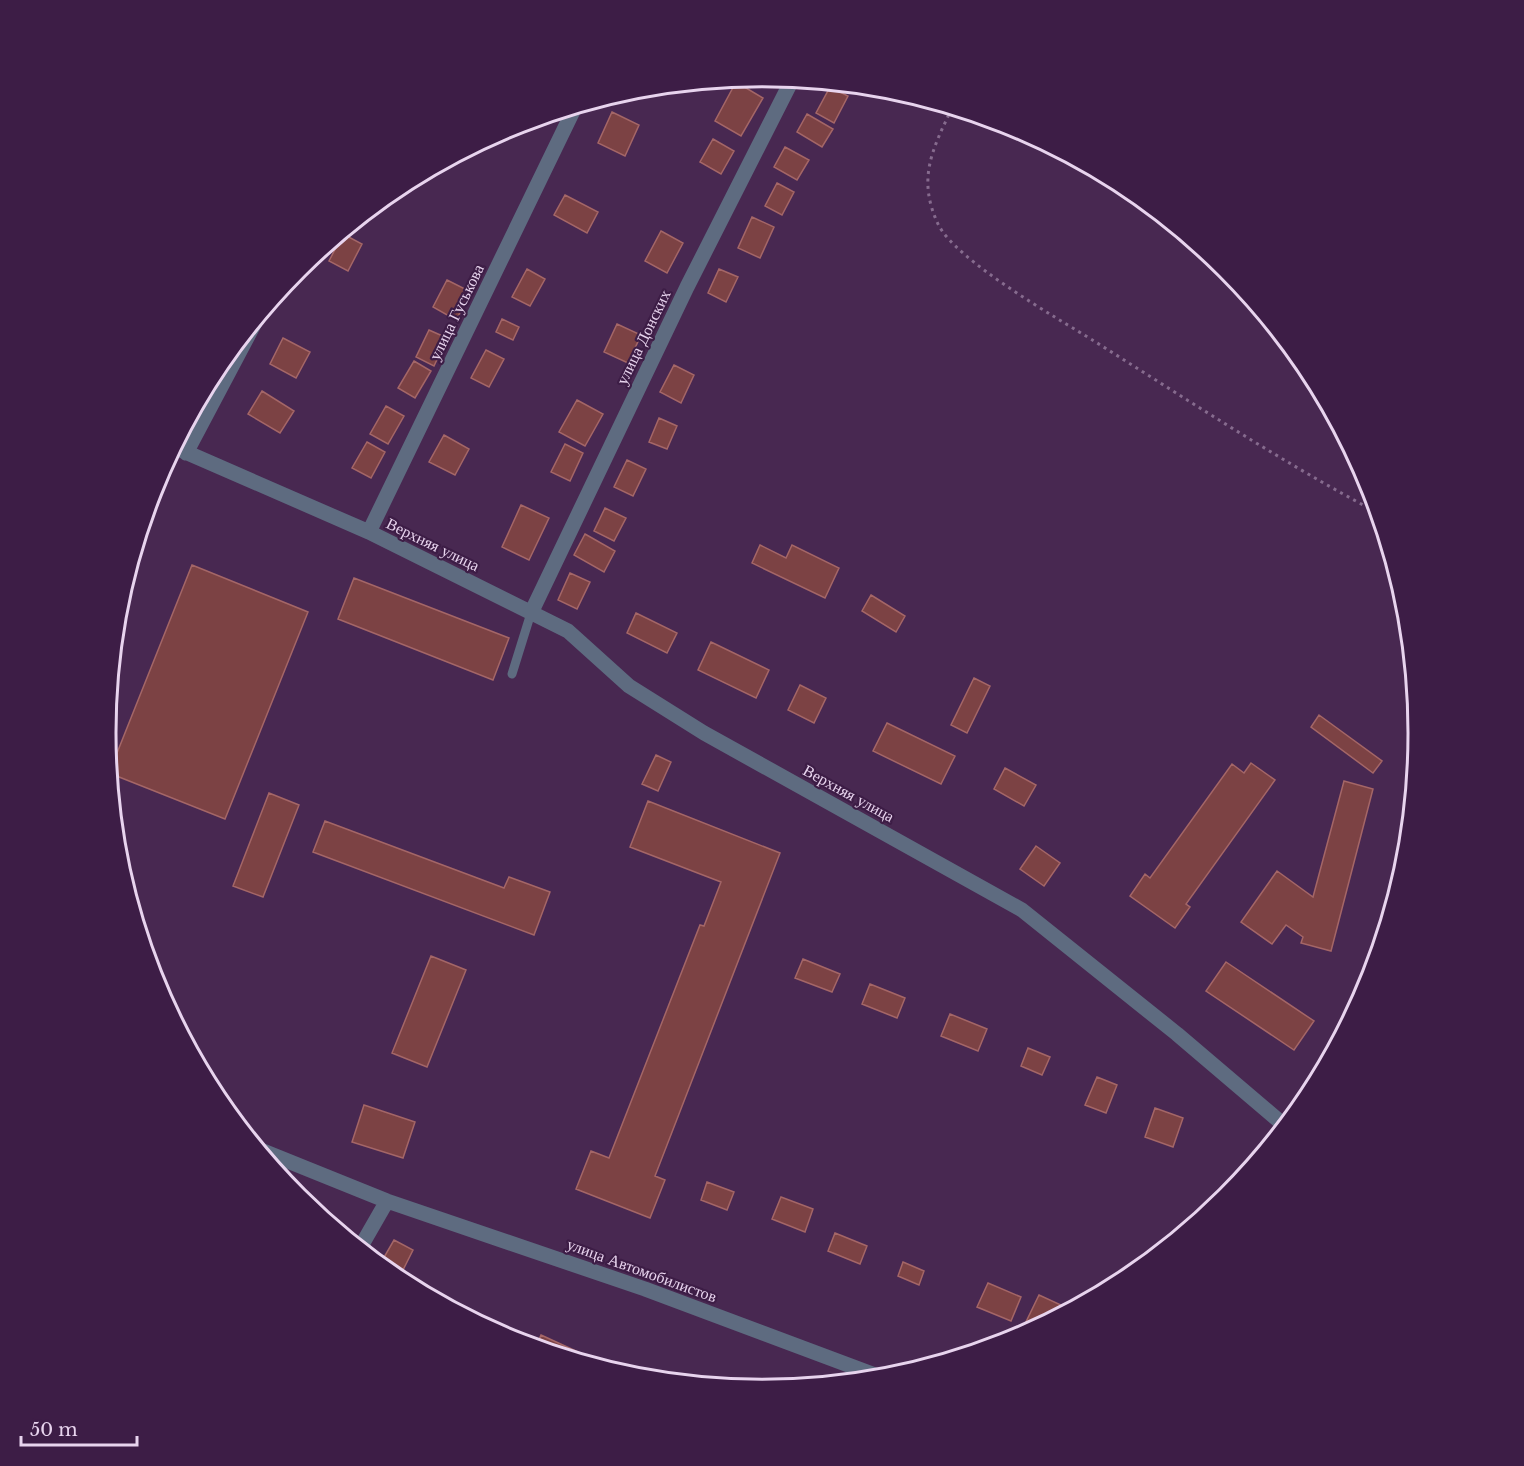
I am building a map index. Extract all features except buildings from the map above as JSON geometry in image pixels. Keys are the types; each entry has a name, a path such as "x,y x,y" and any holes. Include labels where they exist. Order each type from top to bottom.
{"street":[{"name":"улица Донских","path":"531,613 687,287 788,88"},
{"name":"улица Гуськова","path":"369,532 571,116"},
{"path":"196,424 225,374"},
{"name":"Верхняя улица","path":"181,451 369,532 568,631 630,686 704,733 1022,910 1178,1034 1279,1121"},
{"name":"улица Автомобилистов","path":"273,1155 387,1201 645,1288 864,1370"},
{"path":"364,1242 387,1201"}],"lane":[{"path":"512,674 531,613"}],"path":[{"path":"949,115 927,170 927,196 939,227 966,256 1019,294 1210,416 1335,491 1367,508"}]}
